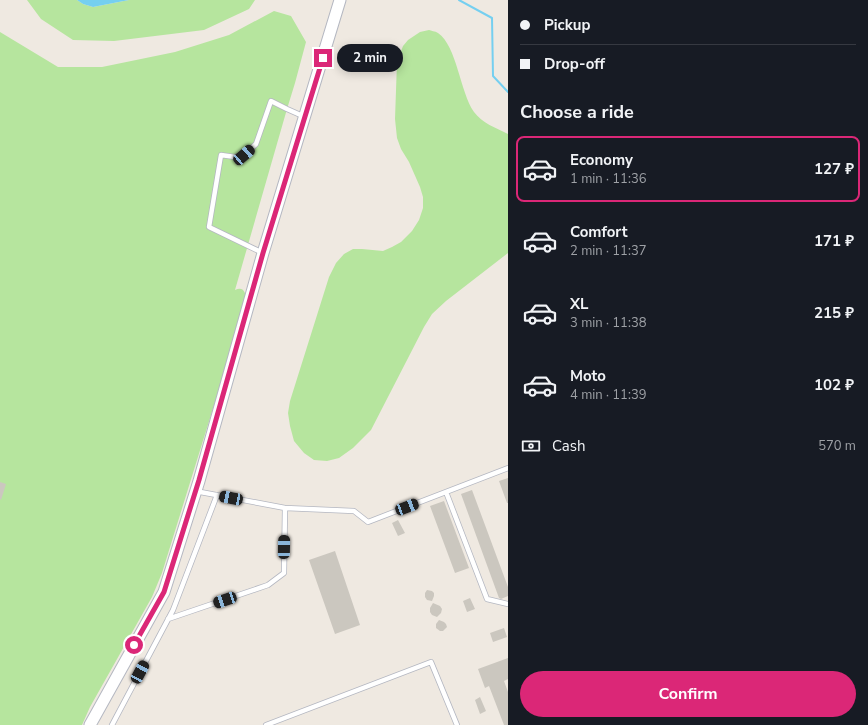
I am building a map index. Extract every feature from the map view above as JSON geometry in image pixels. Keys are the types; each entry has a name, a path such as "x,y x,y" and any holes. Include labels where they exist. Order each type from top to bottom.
{"street":[{"path":"90,725 164,592 195,491 263,253 340,0"}],"lane":[{"path":"263,253 209,227 221,155 235,157 244,155 256,144 271,101 305,117"},
{"path":"195,491 285,508 354,511 368,522 508,468"},
{"path":"446,492 487,599 508,604"},
{"path":"112,725 173,610 217,495"},
{"path":"168,619 268,585 284,573 285,508"},
{"path":"266,725 431,662 457,725"}],"green space":[{"path":"27,0 77,0 83,4 93,7 129,0 255,0 249,9 204,30 114,41 73,40 41,19"},
{"path":"274,11 291,16 306,42 235,290 241,289 244,291 246,302 162,573 152,597 90,707 82,725 0,725 0,32 58,67 102,67 175,52 229,35"},
{"path":"429,30 438,33 450,48 465,93 477,116 508,134 508,253 446,301 432,314 371,430 353,448 339,458 327,461 314,460 304,453 294,441 288,413 290,401 329,277 336,263 344,254 353,249 383,251 401,242 412,231 419,220 423,208 423,197 420,187 397,138 395,119 397,62 403,46 408,40 420,32"}],"water":[{"path":"77,0 129,0 93,7 83,4"}],"building":[{"path":"508,478 508,503 507,503 499,481"},
{"path":"0,482 6,484 1,500 0,499"},
{"path":"472,490 508,587 508,596 501,599 499,598 461,494"},
{"path":"444,501 469,568 455,573 430,506"},
{"path":"398,520 405,533 398,536 392,523"},
{"path":"335,551 360,625 335,634 309,560"},
{"path":"427,590 434,593 432,601 427,600 425,597"},
{"path":"470,598 475,609 467,612 463,601"},
{"path":"433,603 440,606 442,609 441,613 437,617 432,615 430,612 430,608"},
{"path":"439,620 446,624 447,627 443,631 436,628 436,624"},
{"path":"504,628 507,637 493,642 490,633"},
{"path":"508,658 508,679 504,681 508,692 508,725 504,725 489,686 485,688 478,669"},
{"path":"480,697 486,711 480,714 475,700"}],"waterway":[{"path":"459,0 492,18 493,76 508,92"}],"route":[{"path":"134,645 164,592 199,480 263,253 323,58"}]}
